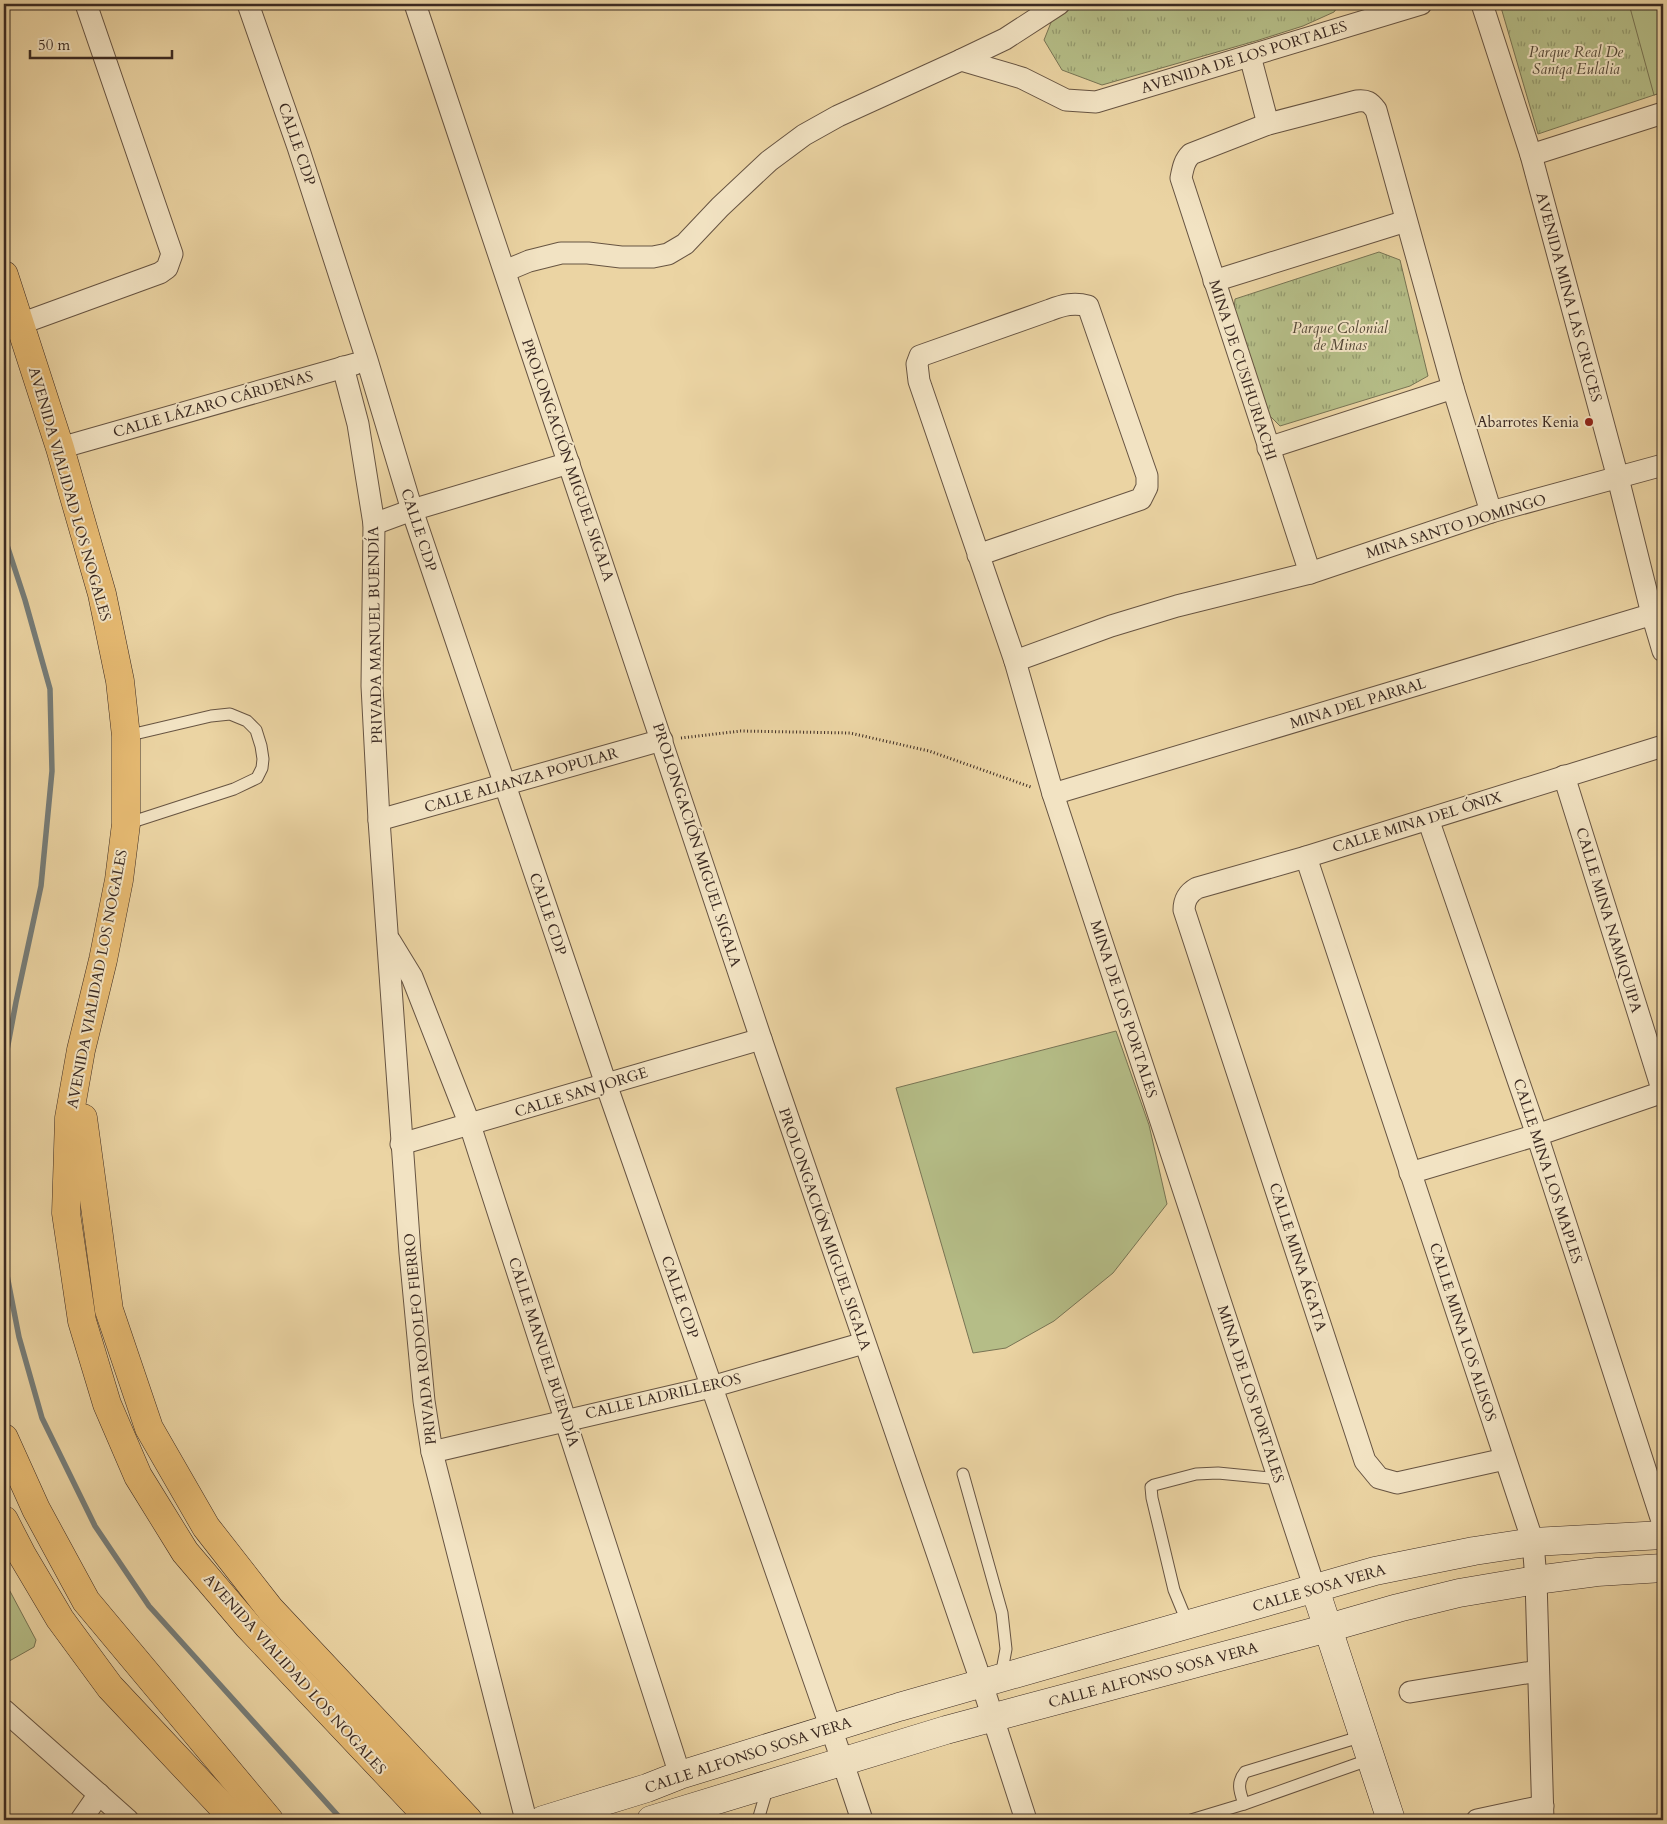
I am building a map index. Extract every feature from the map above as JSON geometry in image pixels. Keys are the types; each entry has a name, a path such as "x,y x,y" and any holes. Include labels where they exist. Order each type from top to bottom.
{"highway":[{"name":"AVENIDA VIALIDAD LOS NOGALES","path":"4,275 60,448 102,594 120,682 126,736 126,824 118,889 77,1072 69,1118 66,1212 84,1331 107,1404 138,1476 186,1552 248,1626 430,1820"},
{"path":"77,1072 109,1310 148,1428 206,1527 270,1609 468,1820"},
{"path":"4,1438 36,1509 86,1601 269,1820"},
{"path":"4,1520 60,1620 110,1687 235,1820"}],"main road":[{"name":"CALLE SOSA VERA","path":"991,1681 1375,1571 1533,1542 1663,1535"},
{"name":"CALLE ALFONSO SOSA VERA","path":"654,1819 842,1760 1459,1592 1597,1572 1663,1568"},
{"path":"1315,1588 1391,1820"},
{"name":"CALLE ALFONSO SOSA VERA","path":"543,1820 831,1728 991,1681"},
{"path":"646,1788 654,1819"}],"street":[{"path":"20,324 160,273 167,268 172,254 86,4"},
{"name":"CALLE CDP","path":"248,4 298,147 367,360 412,510 606,1084 862,1820"},
{"name":"PROLONGACIÓN MIGUEL SIGALA","path":"415,4 864,1343 991,1681 992,1718 1026,1820"},
{"path":"505,271 529,261 561,253 588,253 621,257 653,257 668,254 685,244 769,161 804,135 838,116 1005,40 1059,4"},
{"name":"AVENIDA DE LOS PORTALES","path":"961,60 1022,78 1066,100 1096,102 1421,4"},
{"name":"AVENIDA MINA LAS CRUCES","path":"1482,4 1530,156 1618,478 1658,612 1663,651"},
{"path":"1250,56 1268,124 1364,100 1370,102 1376,110 1453,388 1492,512"},
{"path":"1530,156 1661,121"},
{"name":"MINA DE CUSIHURIACHI","path":"1268,124 1191,154 1186,159 1181,178 1310,573"},
{"path":"1214,281 1406,221"},
{"name":"MINA DE LOS PORTALES","path":"978,555 1141,499 1146,493 1147,476 1088,306 1079,303 1067,304 920,356 916,364 919,381 978,555 1015,661 1053,794 1315,1588"},
{"name":"CALLE LÁZARO CÁRDENAS","path":"60,448 367,360"},
{"name":"PRIVADA MANUEL BUENDÍA","path":"343,367 358,424 374,524 372,686 379,820 388,936"},
{"path":"1268,448 1453,388"},
{"path":"374,524 412,510 569,463"},
{"name":"MINA SANTO DOMINGO","path":"1015,661 1167,608 1310,573 1492,512 1663,464"},
{"name":"MINA DEL PARRAL","path":"1053,794 1658,612"},
{"name":"CALLE ALIANZA POPULAR","path":"379,820 662,740"},
{"name":"CALLE MINA DEL ÓNIX","path":"1184,910 1184,904 1188,896 1197,888 1306,857 1663,746"},
{"name":"CALLE MINA NAMIQUIPA","path":"1564,776 1663,1092"},
{"name":"CALLE MINA LOS MAPLES","path":"1428,819 1536,1136 1663,1524"},
{"name":"CALLE MINA LOS ALISOS","path":"1306,857 1533,1542 1536,1580 1543,1813"},
{"name":"CALLE MINA ÁGATA","path":"1184,910 1365,1461 1379,1478 1397,1483 1505,1458"},
{"name":"CALLE MANUEL BUENDÍA","path":"388,936 412,977 470,1125 680,1775"},
{"name":"PRIVADA RODOLFO FIERRO","path":"388,936 402,1144 424,1401 432,1452 526,1820"},
{"name":"CALLE SAN JORGE","path":"402,1144 761,1040"},
{"path":"1410,1174 1536,1136 1663,1092"},
{"name":"CALLE LADRILLEROS","path":"432,1452 711,1386 864,1343"},
{"path":"1410,1692 1538,1671"},
{"path":"4,1710 128,1820"},
{"path":"81,1820 98,1794"},
{"path":"1477,1820 1543,1813"}],"lane":[{"path":"126,736 210,716 230,714 247,721 256,730 263,759 262,768 257,778 234,789 126,824"},
{"path":"1188,1625 1174,1590 1151,1488 1154,1485 1196,1474 1218,1473 1279,1479"},
{"path":"963,1474 1002,1613 1006,1649 991,1681"},
{"path":"1244,1804 1239,1789 1239,1782 1245,1772 1367,1748"},
{"path":"1191,1820 1244,1804 1367,1748"},
{"path":"758,1820 769,1783"}],"path":[{"path":"662,740 741,731 850,732 929,751 1053,794"}],"green space":[{"path":"1070,4 1340,4 1334,12 1303,26 1102,85 1062,70 1044,40 1054,15"},
{"name":"Parque Real De Santqa Eulalia","path":"1500,4 1663,4 1663,92 1538,134"},
{"path":"1629,4 1663,4 1663,92 1654,95"},
{"name":"Parque Colonial de Minas","path":"1379,252 1400,260 1428,376 1410,386 1280,426 1268,414 1234,311 1235,299"},
{"path":"1116,1031 1149,1125 1167,1204 1113,1273 1054,1321 1006,1348 973,1353 896,1088"},
{"path":"4,1580 36,1640 34,1647 4,1664"}],"waterway":[{"path":"4,536 25,600 50,689 52,771 41,886 4,1066"},
{"path":"4,1260 19,1337 42,1418 95,1526 149,1606 342,1820"}],"place":[{"name":"Abarrotes Kenia","path":"1589,422"}]}
